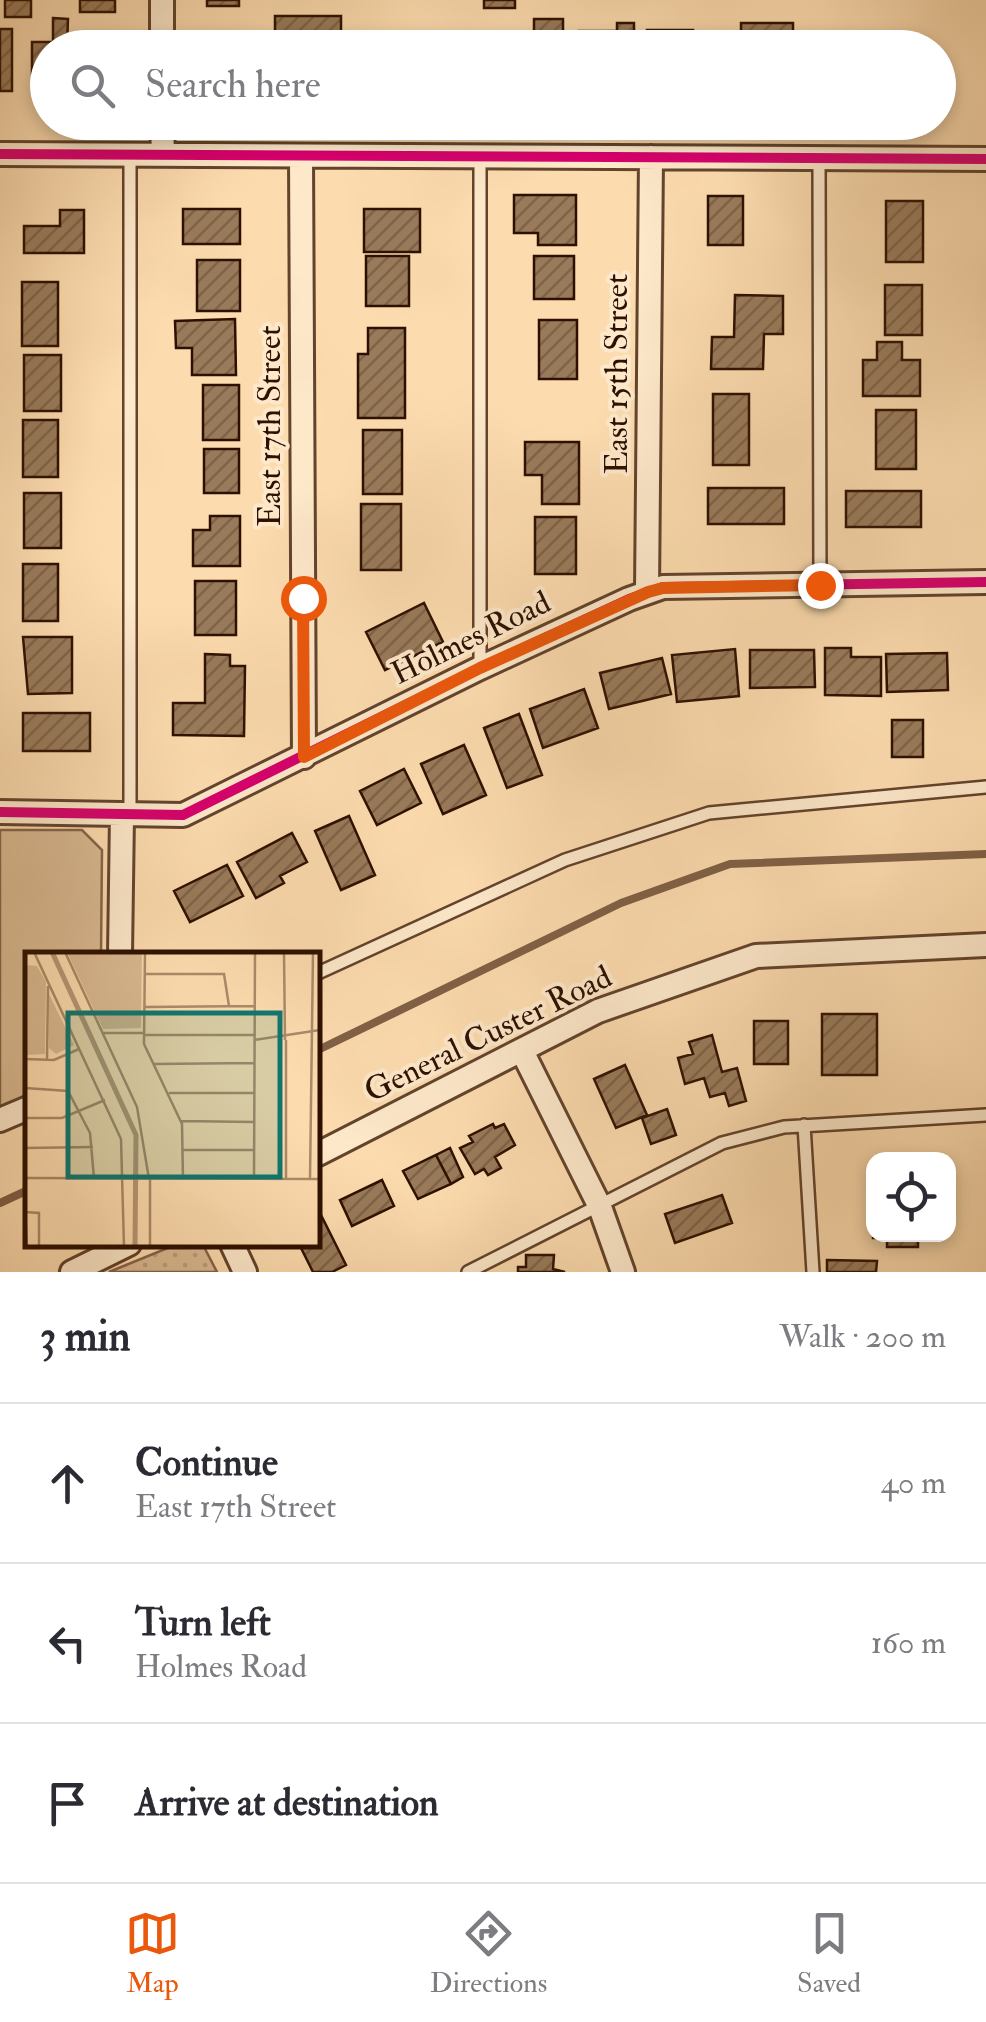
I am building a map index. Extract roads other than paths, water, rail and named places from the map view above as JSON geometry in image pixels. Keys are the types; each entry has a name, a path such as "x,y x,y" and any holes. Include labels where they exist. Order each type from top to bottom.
{"street":[{"path":"162,0 162,30"},
{"path":"163,140 163,155"},
{"path":"0,154 986,159"},
{"name":"East 17th Street","path":"301,156 304,757"},
{"name":"East 15th Street","path":"648,592 651,158"},
{"name":"Holmes Road","path":"0,812 183,815 480,668 663,588 986,582"},
{"path":"120,952 126,814"},
{"name":"General Custer Road","path":"320,1153 598,1012 756,956 986,945"},
{"path":"522,1051 600,1207 623,1272"},
{"path":"0,1120 25,1109"},
{"path":"72,1272 123,1247"},
{"path":"233,1247 245,1272"}],"lane":[{"path":"126,814 130,154"},
{"path":"480,156 480,668"},
{"path":"819,158 820,585"},
{"path":"320,972 565,860 709,813 986,786"},
{"path":"468,1272 722,1143 804,1126 986,1116"},
{"path":"804,1126 812,1272"}],"waterway":[{"path":"320,1049 621,903 730,864 986,854"},
{"path":"0,1203 25,1191"}]}
